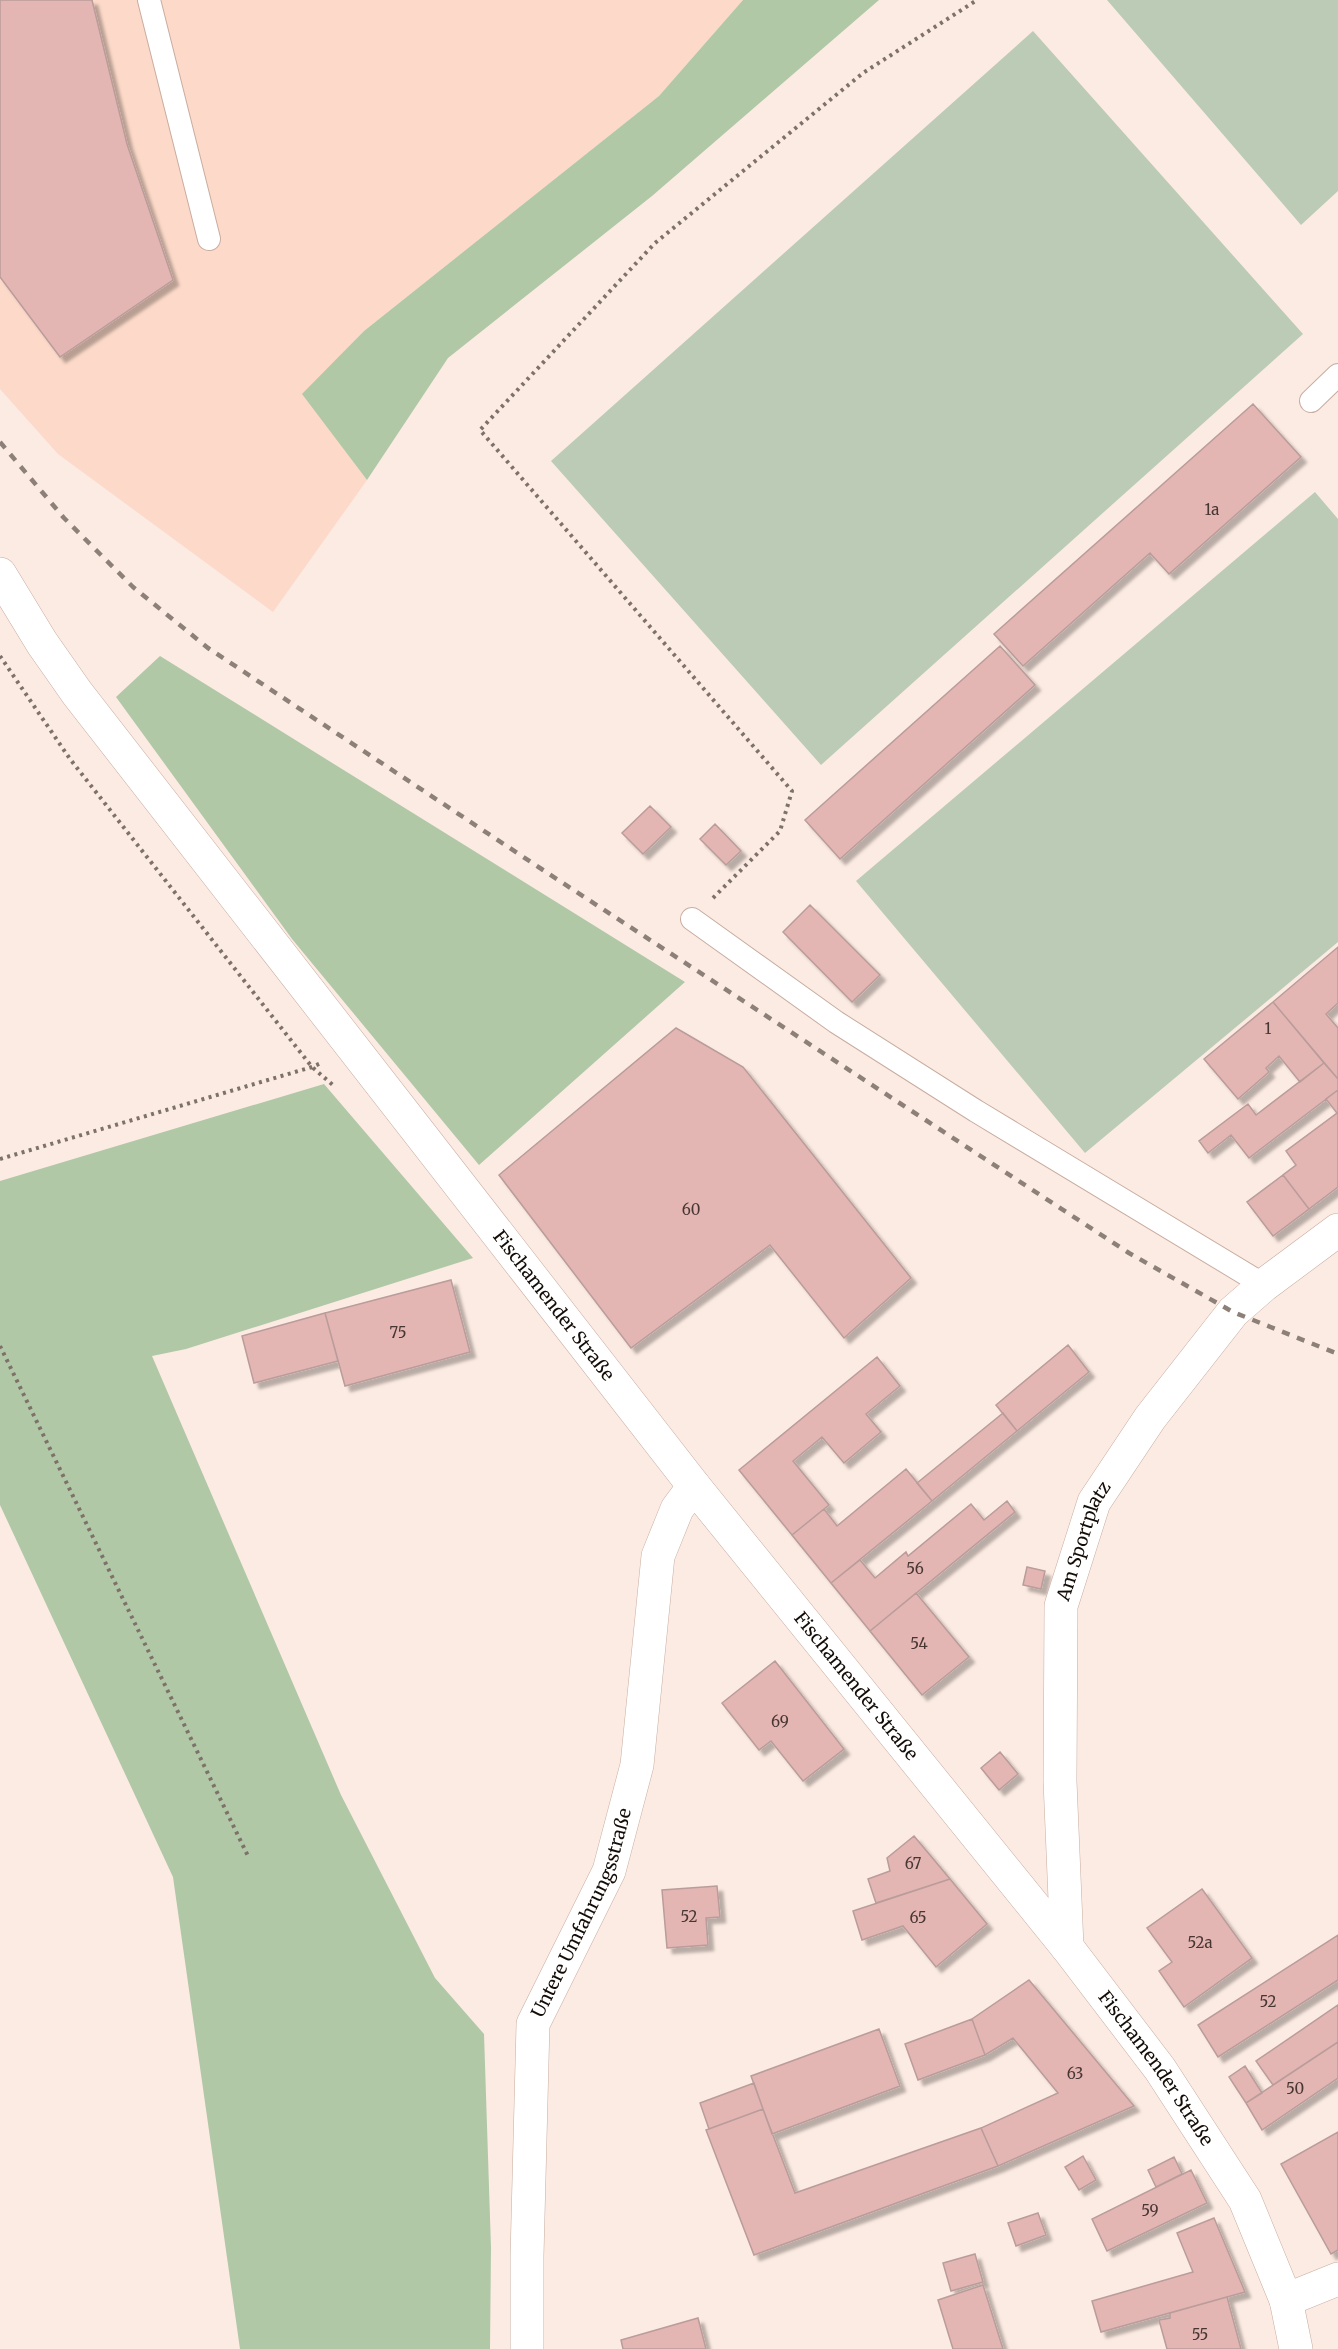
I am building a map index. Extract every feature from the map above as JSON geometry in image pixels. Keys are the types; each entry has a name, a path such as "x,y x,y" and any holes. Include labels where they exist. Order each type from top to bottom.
{"main road":[{"name":"Fischamender Straße","path":"0,574 42,643 77,693 359,1057 694,1486 1067,1947 1160,2069 1245,2200 1286,2300 1296,2349"},
{"name":"Am Sportplatz","path":"1067,1947 1060,1781 1061,1606 1094,1502 1150,1418 1233,1312 1264,1285 1338,1230"},
{"name":"Untere Umfahrungsstraße","path":"527,2349 526,2256 533,2024 609,1871 637,1765 658,1556 676,1509 694,1486"},
{"path":"1286,2300 1338,2279"}],"lane":[{"path":"149,0 209,239"},
{"path":"1311,401 1338,375"},
{"path":"692,919 836,1022 976,1111 1264,1285"}],"path":[{"path":"692,919 780,831 792,791 480,430 655,243 863,74 977,0"},
{"path":"0,656 70,759 312,1067 0,1159"},
{"path":"0,1346 248,1856"}],"shaded area":[{"path":"0,0 743,0 659,96 364,331 303,394 367,480 273,612 58,454 0,389"}],"green space":[{"path":"743,0 879,0 652,196 448,358 367,480 302,394 364,331 659,96"},
{"path":"1107,0 1338,0 1338,191 1301,225"},
{"path":"1033,31 1303,334 821,765 551,461"},
{"path":"1315,492 1338,519 1338,942 1085,1153 856,881"},
{"path":"160,656 685,982 479,1165 292,939 116,697"},
{"path":"324,1084 473,1258 186,1349 152,1356 341,1795 435,1978 484,2034 491,2248 490,2349 240,2349 173,1877 0,1505 0,1181"}],"building":[{"path":"0,0 92,0 127,144 173,280 60,357 0,277"},
{"path":"1253,404 1301,457 1169,574 1150,553 1023,666 994,634"},
{"path":"1000,646 1035,685 840,859 805,820"},
{"path":"650,806 671,827 643,854 622,833"},
{"path":"715,824 741,851 726,865 700,839"},
{"path":"810,905 880,975 852,1002 783,932"},
{"path":"1338,947 1338,1003 1326,1014 1338,1028 1338,1079 1273,1002"},
{"path":"1273,1002 1324,1063 1300,1082 1279,1056 1266,1068 1269,1072 1238,1099 1204,1059"},
{"path":"676,1028 743,1067 911,1278 844,1338 770,1245 631,1348 499,1175"},
{"path":"1324,1063 1338,1079 1338,1090 1249,1158 1231,1135 1208,1153 1199,1141 1248,1104 1256,1115"},
{"path":"1338,1090 1338,1187 1309,1209 1283,1175 1296,1165 1286,1151 1337,1113 1326,1099"},
{"path":"1283,1175 1309,1209 1273,1236 1247,1202"},
{"path":"451,1280 470,1352 345,1386 325,1313"},
{"path":"325,1313 338,1361 254,1383 242,1336"},
{"path":"1068,1345 1089,1372 1017,1431 996,1405"},
{"path":"877,1357 900,1386 866,1414 881,1432 844,1463 822,1437 793,1461 829,1505 792,1535 739,1470"},
{"path":"1003,1413 1017,1431 932,1501 917,1483"},
{"path":"906,1469 932,1501 831,1583 792,1535 824,1509 837,1526"},
{"path":"1007,1501 1015,1512 870,1631 831,1583 860,1560 875,1578 906,1552 908,1556 971,1504 984,1520"},
{"path":"1027,1567 1045,1571 1041,1589 1023,1585"},
{"path":"916,1593 969,1657 922,1695 870,1631"},
{"path":"775,1661 844,1749 803,1781 771,1741 759,1750 722,1703"},
{"path":"1000,1752 1018,1774 999,1790 981,1768"},
{"path":"914,1836 950,1879 876,1903 868,1879 890,1871 887,1858"},
{"path":"950,1879 987,1924 936,1967 903,1926 862,1940 853,1911"},
{"path":"717,1886 720,1917 706,1918 708,1945 667,1948 662,1890"},
{"path":"1202,1889 1252,1958 1184,2007 1159,1971 1172,1962 1147,1928"},
{"path":"1338,1935 1338,1980 1218,2057 1198,2025"},
{"path":"1029,1980 1134,2106 998,2166 981,2128 1058,2093 1013,2038 985,2055 972,2019"},
{"path":"1338,2005 1338,2042 1273,2085 1256,2061"},
{"path":"972,2019 985,2055 918,2080 905,2044"},
{"path":"879,2029 900,2086 772,2134 751,2076"},
{"path":"1338,2042 1338,2078 1262,2130 1246,2103"},
{"path":"1245,2066 1262,2093 1246,2103 1229,2077"},
{"path":"754,2083 763,2109 709,2129 700,2103"},
{"path":"763,2109 795,2193 981,2128 998,2166 754,2255 706,2130"},
{"path":"1338,2132 1338,2250 1331,2254 1281,2164"},
{"path":"1083,2156 1096,2180 1079,2190 1065,2167"},
{"path":"1174,2157 1182,2174 1156,2187 1148,2170"},
{"path":"1191,2170 1207,2203 1107,2251 1092,2219"},
{"path":"1038,2213 1046,2235 1016,2246 1008,2223"},
{"path":"1214,2218 1245,2292 1101,2332 1092,2301 1193,2272 1177,2233"},
{"path":"975,2254 983,2282 951,2291 943,2263"},
{"path":"983,2285 1003,2349 953,2349 938,2300"},
{"path":"1227,2297 1241,2349 1167,2349 1159,2320 1170,2318 1170,2313"},
{"path":"698,2318 706,2349 623,2349 621,2340"}],"railway":[{"path":"0,442 64,518 133,587 208,648 1129,1253 1233,1312 1338,1354"}]}
